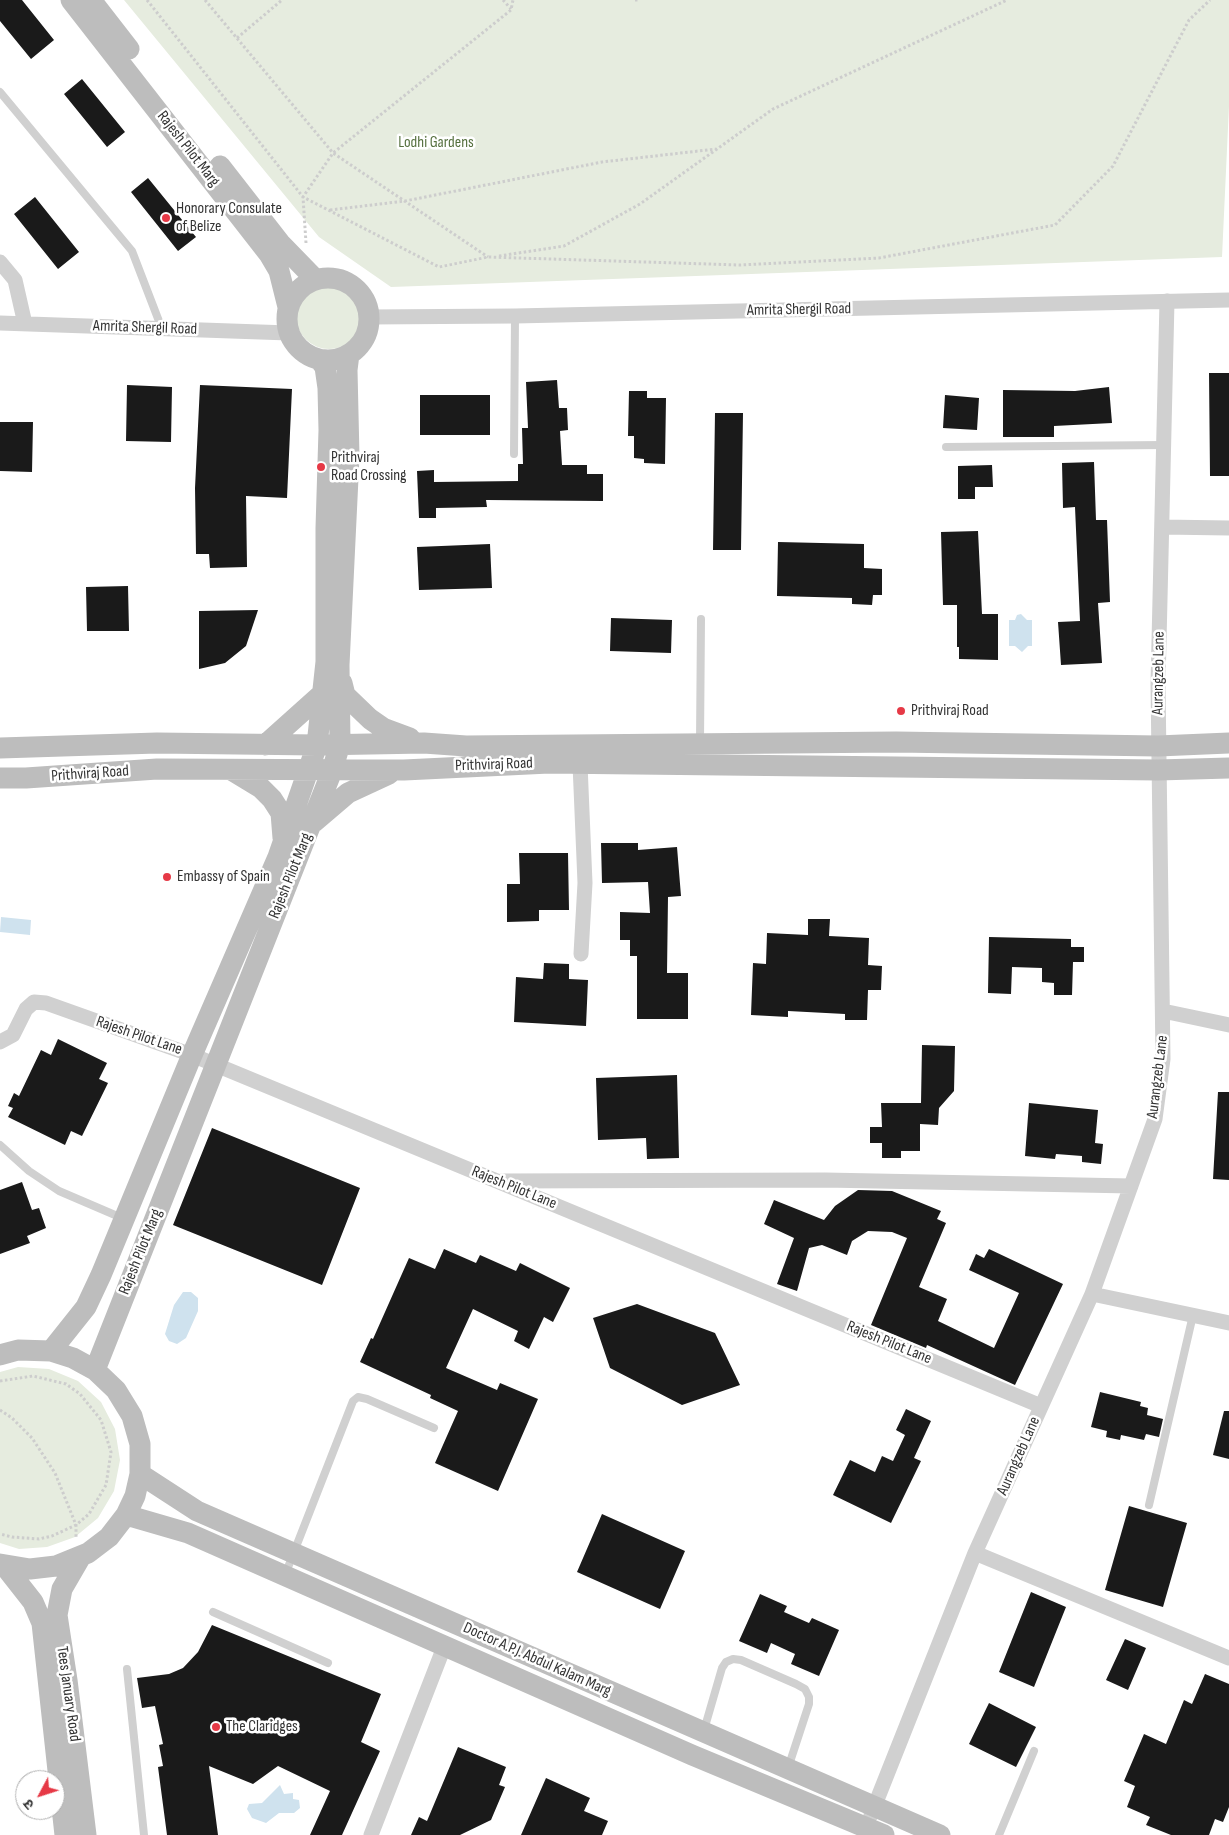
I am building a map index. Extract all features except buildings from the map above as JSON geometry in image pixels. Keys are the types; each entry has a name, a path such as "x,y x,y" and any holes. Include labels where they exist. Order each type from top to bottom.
{"main road":[{"name":"Rajesh Pilot Marg","path":"71,0 269,254 279,271 288,307"},
{"name":"Rajesh Pilot Marg","path":"91,0 280,243 327,275"},
{"path":"327,275 351,284 360,293 367,304 369,317 366,335 359,346 349,354 332,360 318,359 301,350 289,333 288,307 298,290 327,275"},
{"name":"Rajesh Pilot Marg","path":"95,1370 332,771 340,744 340,665 349,457 347,370 349,354"},
{"name":"Rajesh Pilot Marg","path":"51,1351 86,1307 278,857 317,745 326,662 326,528 329,405 325,367 318,359"},
{"path":"340,665 345,695 356,708 383,728 424,743"},
{"path":"265,745 323,693"},
{"name":"Prithviraj Road","path":"0,778 157,769 332,771 404,770 549,763 580,764 896,742 1158,746 1229,743"},
{"name":"Prithviraj Road","path":"0,748 157,743 265,745 424,743 700,756 1158,770 1229,768"},
{"path":"232,770 261,788 272,799 280,813 282,839 278,857"},
{"path":"308,832 317,817 348,793 385,776 404,770"},
{"path":"0,1355 18,1350 51,1351 74,1358 95,1370 116,1390 132,1416 140,1444 140,1474 135,1496 126,1515 109,1537 84,1556 56,1566 30,1569 2,1565"},
{"name":"Doctor A.P.J. Abdul Kalam Marg","path":"140,1474 198,1511 787,1770 940,1835"},
{"name":"Doctor A.P.J. Abdul Kalam Marg","path":"126,1515 188,1533 692,1756 875,1831"},
{"name":"Tees January Road","path":"84,1556 62,1589 57,1615 86,1835"},
{"name":"Tees January Road","path":"2,1565 33,1602 42,1623 64,1835"}],"street":[{"path":"0,262 15,280 25,324"},
{"name":"Amrita Shergil Road","path":"369,317 515,316 1229,300"},
{"name":"Aurangzeb Lane","path":"875,1831 874,1807 975,1553 1092,1294 1155,1119 1163,1059 1158,746 1167,301"},
{"name":"Amrita Shergil Road","path":"0,324 289,333"},
{"path":"1162,528 1229,528"},
{"path":"580,764 585,883 581,954"},
{"name":"Rajesh Pilot Lane","path":"0,1042 13,1035 26,1010 34,1002 46,1004 192,1055 1041,1406"},
{"path":"1163,1011 1229,1025"},
{"path":"496,1180 825,1180 1131,1186"},
{"path":"1092,1294 1229,1323"},
{"path":"975,1553 1229,1658"},
{"path":"371,1835 444,1647"}],"lane":[{"path":"0,92 132,251 162,329"},
{"path":"514,454 515,316"},
{"path":"946,447 1164,445"},
{"path":"700,756 702,619"},
{"path":"0,1145 29,1171 60,1191 124,1219"},
{"path":"1149,1505 1193,1315"},
{"path":"285,1576 353,1401 358,1397 367,1399 434,1428"},
{"path":"213,1612 328,1663"},
{"path":"703,1732 722,1668 726,1662 732,1659 741,1660 796,1684 805,1689 809,1697 809,1704 787,1770"},
{"path":"128,1669 144,1835"},
{"path":"999,1835 1034,1752"}],"path":[{"path":"148,0 303,197 439,267 488,257 564,246 640,204 773,109 1007,0"},
{"path":"204,0 333,153 488,257 739,265 879,258 1055,225 1113,166 1189,20 1210,0"},
{"path":"236,38 282,0"},
{"path":"503,0 511,10"},
{"path":"306,249 303,197 333,153 511,10 513,0"},
{"path":"330,210 405,201 602,162 716,149"},
{"path":"0,1381 33,1376 50,1378 66,1384 80,1394 101,1420 111,1452 106,1485 94,1507 76,1525 52,1536 38,1539 12,1538 0,1534"},
{"path":"0,1410 12,1418 32,1438 55,1474 76,1525 75,1537 84,1556"}],"green space":[{"name":"Lodhi Gardens","path":"124,0 1229,0 1229,106 1222,257 391,287 319,237"},
{"path":"329,283 342,286 352,293 359,303 362,316 359,329 352,339 342,346 329,349 316,346 306,339 299,329 296,316 299,303 306,293 316,286"},
{"path":"18,1367 49,1369 78,1381 101,1402 115,1429 120,1460 114,1491 98,1518 75,1537 47,1547 19,1549 0,1543 0,1372"}],"water":[{"path":"1021,614 1027,620 1032,620 1032,646 1028,646 1022,652 1015,646 1009,646 1009,620 1015,620 1017,615"},
{"path":"1,917 31,920 30,935 0,932"},
{"path":"183,1292 191,1292 198,1298 198,1311 186,1338 177,1344 169,1341 165,1334 174,1305"},
{"path":"280,1785 284,1794 293,1793 293,1799 299,1800 300,1808 294,1813 279,1813 266,1823 252,1818 247,1809 249,1804 262,1803"}],"place":[{"name":"Honorary Consulate of Belize","path":"166,218"},
{"name":"Prithviraj Road Crossing","path":"321,467"},
{"name":"Prithviraj Road","path":"901,711"},
{"name":"Embassy of Spain","path":"167,877"},
{"name":"The Claridges","path":"216,1727"}]}
